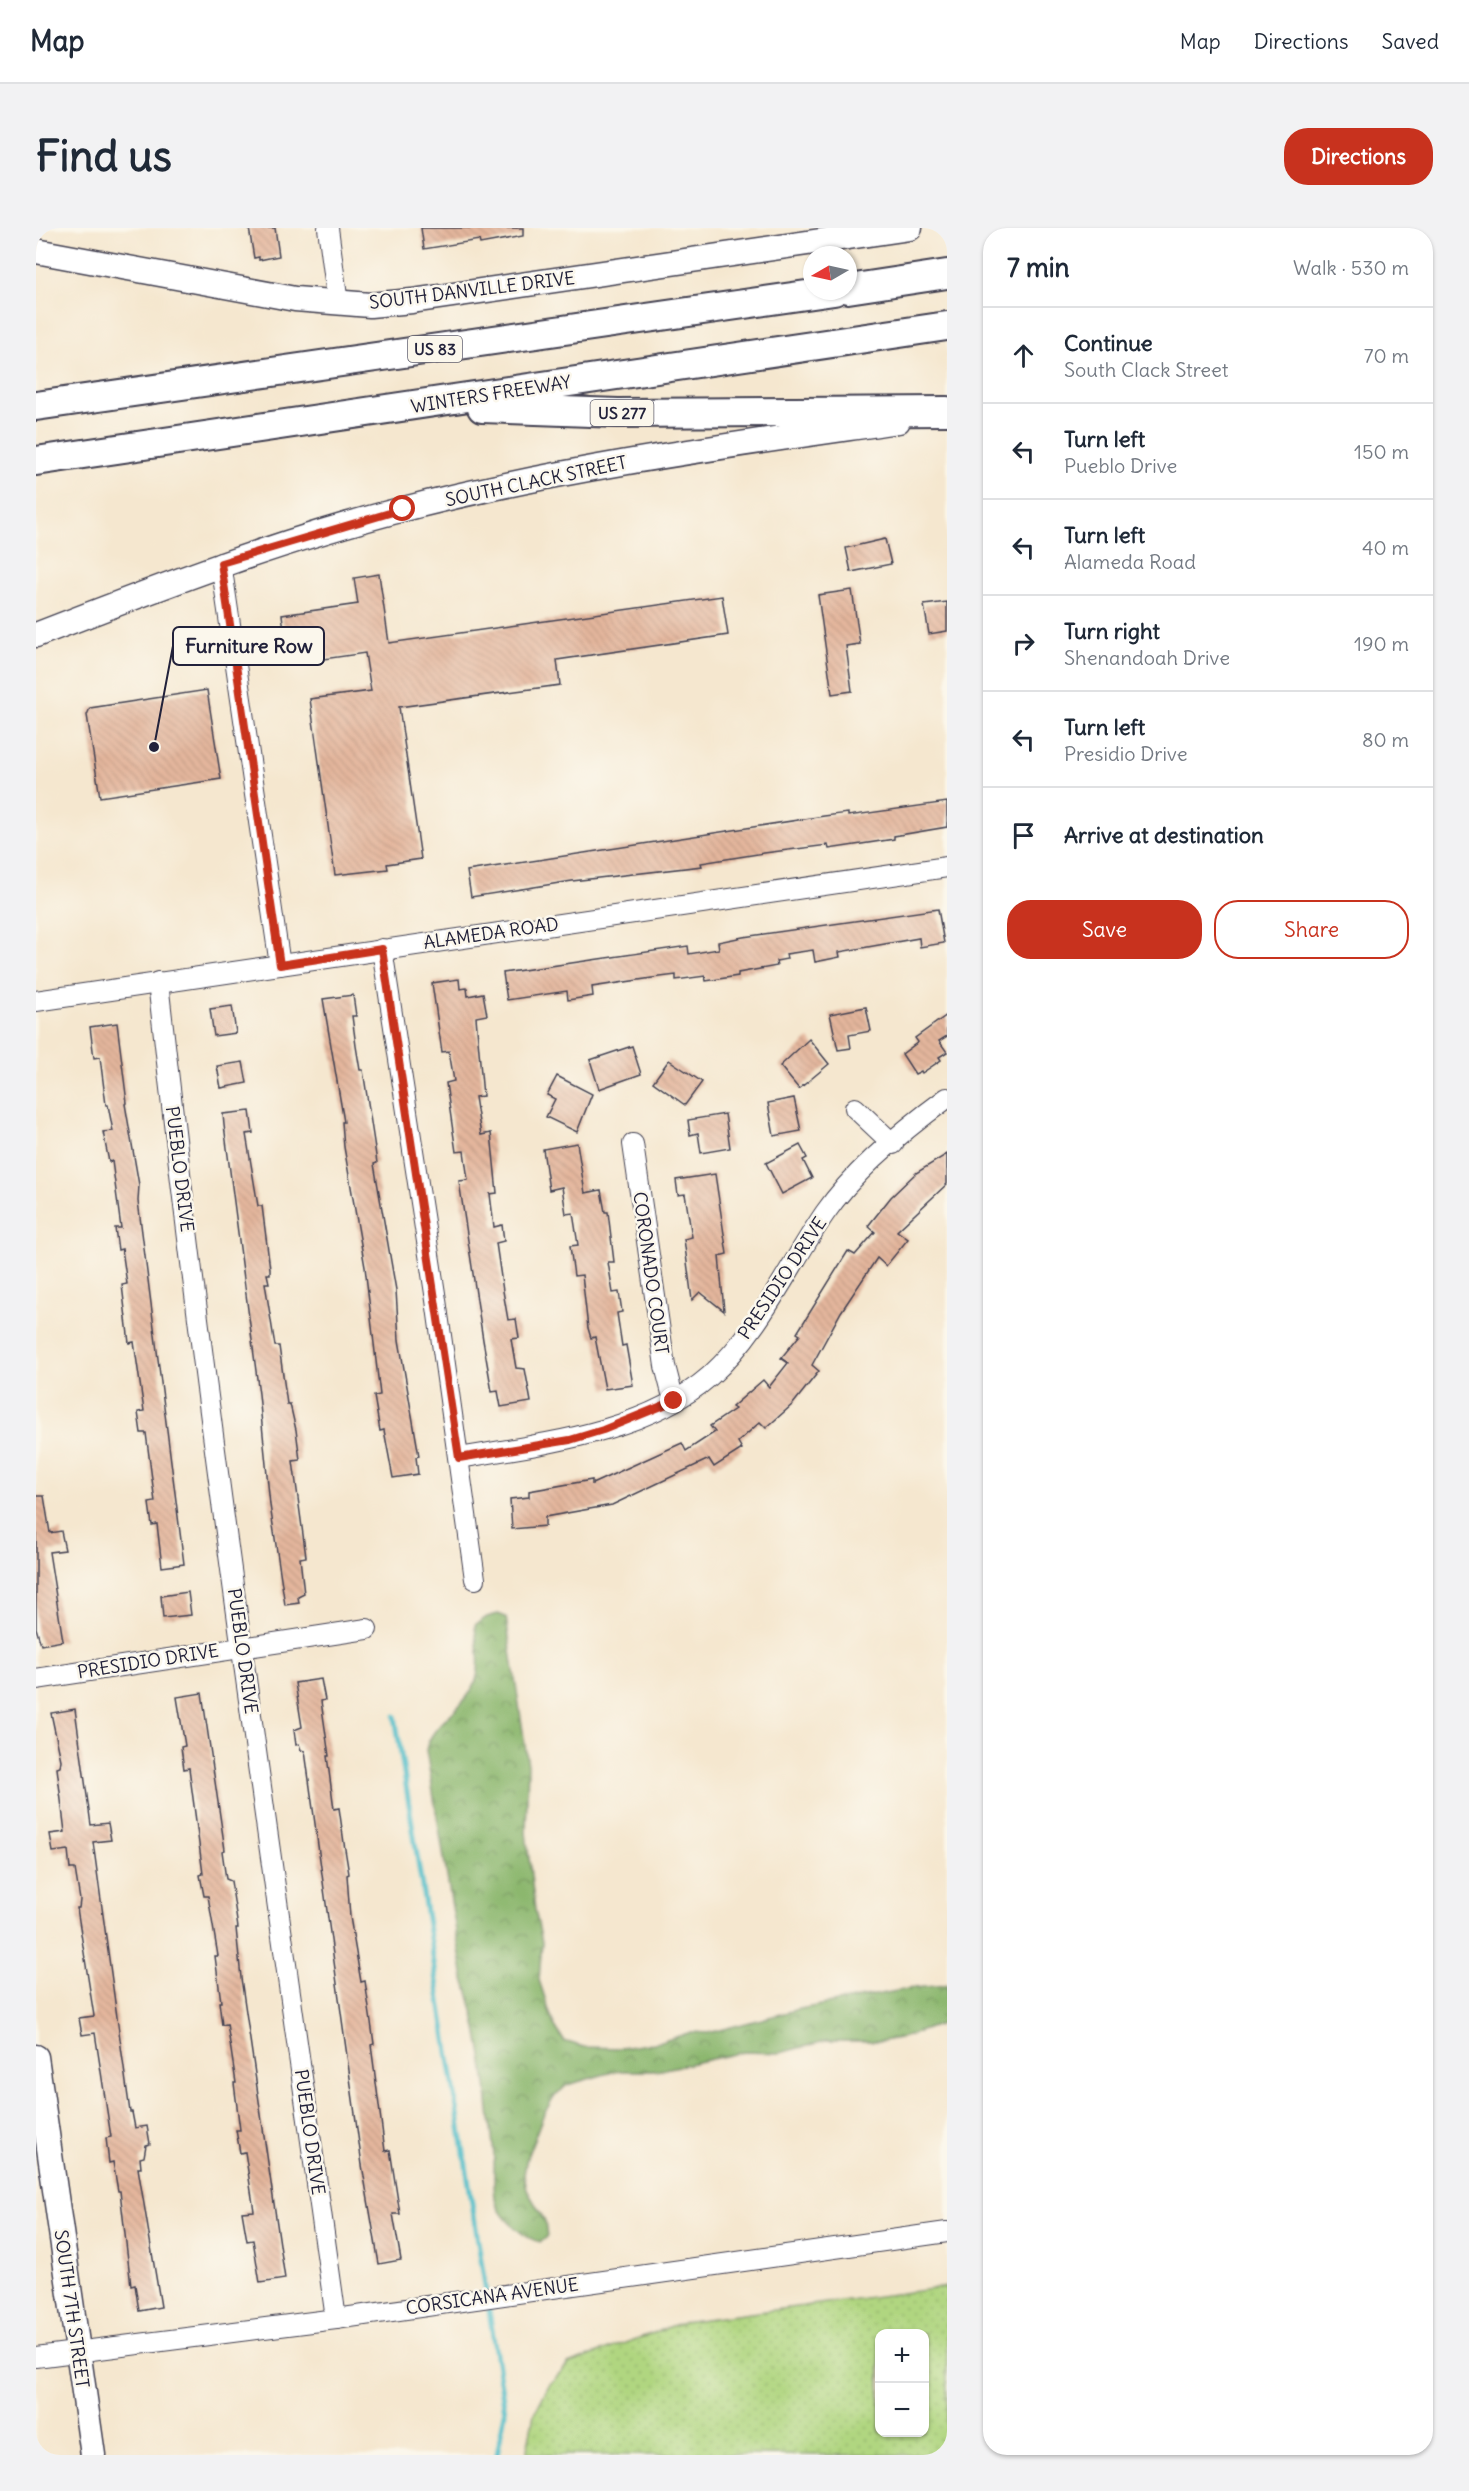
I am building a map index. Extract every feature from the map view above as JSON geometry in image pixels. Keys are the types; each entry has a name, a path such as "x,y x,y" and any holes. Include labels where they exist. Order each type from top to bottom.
{"highway":[{"path":"857,288 947,274"},
{"name":"US 83","path":"36,406 803,295"},
{"name":"WINTERS FREEWAY","path":"36,461 298,424 673,365 947,326"},
{"name":"US 277","path":"298,424 486,408 618,413 947,412"}],"main road":[{"name":"SOUTH DANVILLE DRIVE","path":"36,251 294,299 370,305 412,301 910,228"},
{"name":"SOUTH CLACK STREET","path":"36,635 221,563 403,509 522,481 668,454 947,412"},
{"name":"SOUTH 7TH STREET","path":"36,2057 93,2455"}],"street":[{"path":"327,228 338,304"},
{"path":"221,563 280,965"},
{"name":"ALAMEDA ROAD","path":"36,1001 947,867"},
{"path":"382,949 459,1458 475,1579"},
{"name":"PUEBLO DRIVE","path":"158,982 172,1111 243,1647 336,2319"},
{"name":"PRESIDIO DRIVE","path":"459,1458 570,1440 603,1430 674,1401 710,1376 764,1311 837,1199 893,1144 947,1098"},
{"path":"855,1108 893,1144"},
{"name":"CORONADO COURT","path":"633,1144 665,1366 674,1401"},
{"name":"PRESIDIO DRIVE","path":"36,1679 367,1629"},
{"name":"CORSICANA AVENUE","path":"36,2357 336,2319 469,2298 947,2232"}],"green space":[{"path":"498,1614 506,1617 528,1765 526,1832 535,1910 542,1942 539,1980 553,2023 564,2041 584,2047 621,2048 661,2042 691,2032 708,2033 800,2009 913,1988 947,1985 947,2022 904,2037 883,2041 825,2041 780,2053 744,2052 656,2071 616,2071 567,2085 553,2098 543,2116 527,2157 524,2175 527,2190 545,2221 547,2237 541,2242 515,2228 500,2211 495,2201 494,2155 484,2066 476,2022 464,1979 426,1750 435,1731 473,1688 479,1664 475,1625 487,1617"},
{"path":"947,2287 947,2455 526,2455 534,2414 549,2385 568,2364 683,2322"}],"building":[{"path":"249,228 275,228 279,256 259,260 259,257 254,258"},
{"path":"421,228 523,228 523,236 480,244 479,240 424,249"},
{"path":"885,539 891,564 851,572 846,548"},
{"path":"379,574 389,643 722,596 728,635 557,660 560,685 399,707 421,859 387,864 388,869 335,875 310,699 371,691 365,653 289,664 282,615 358,604 354,578"},
{"path":"852,590 860,644 846,646 852,691 832,694 818,595"},
{"path":"947,602 947,631 929,634 924,605"},
{"path":"207,690 221,779 100,797 87,715 90,708"},
{"path":"947,802 947,827 894,836 894,839 829,849 828,845 764,853 701,863 702,866 572,881 471,897 467,871 824,816 848,813 848,816"},
{"path":"938,909 944,943 920,947 919,938 839,952 840,957 815,962 813,950 786,954 787,959 776,961 777,966 738,973 738,976 706,981 705,976 676,980 676,975 592,987 593,996 568,1000 567,991 507,1000 503,973 688,946 689,954 719,949 718,942 743,937"},
{"path":"459,979 460,989 467,988 468,996 483,993 487,1015 476,1017 483,1096 475,1097 481,1135 491,1133 497,1193 490,1194 494,1227 502,1225 504,1241 496,1243 503,1291 508,1320 516,1319 519,1338 511,1339 516,1368 525,1369 531,1402 501,1407 498,1391 492,1392 483,1340 459,1181 468,1180 464,1151 456,1152 446,1083 454,1081 449,1051 442,1052 432,983"},
{"path":"353,995 356,1016 352,1016 356,1046 360,1070 363,1070 377,1163 374,1164 396,1290 399,1340 419,1456 416,1457 418,1474 393,1478 384,1430 380,1431 374,1396 380,1395 365,1267 344,1147 342,1122 344,1122 323,999"},
{"path":"232,1006 236,1033 214,1036 210,1009"},
{"path":"866,1007 871,1031 849,1035 851,1048 838,1050 830,1014"},
{"path":"947,1015 947,1036 939,1041 947,1052 939,1057 941,1060 922,1073 921,1071 915,1074 902,1054 918,1042 915,1038"},
{"path":"117,1023 127,1103 125,1104 139,1185 138,1201 184,1564 162,1567 157,1524 152,1525 149,1503 155,1502 146,1433 141,1433 138,1412 144,1411 134,1342 129,1343 122,1285 127,1284 122,1249 118,1250 115,1228 121,1228 112,1161 109,1162 103,1132 113,1131 108,1105 106,1105 100,1057 94,1058 90,1027"},
{"path":"809,1039 829,1064 799,1089 780,1066"},
{"path":"632,1046 641,1074 599,1089 590,1060"},
{"path":"669,1060 702,1082 685,1105 653,1082"},
{"path":"243,1062 247,1083 221,1088 217,1066"},
{"path":"557,1076 592,1094 577,1132 546,1117 555,1099 547,1095"},
{"path":"794,1098 801,1131 774,1136 768,1103"},
{"path":"250,1111 253,1133 246,1134 258,1206 262,1206 270,1269 270,1274 267,1274 269,1283 265,1283 275,1346 279,1346 287,1404 290,1404 300,1460 293,1461 306,1557 300,1558 304,1594 298,1597 299,1603 285,1605 270,1505 259,1394 223,1114"},
{"path":"725,1114 730,1148 701,1153 698,1133 690,1135 688,1120"},
{"path":"577,1143 585,1193 601,1190 605,1212 608,1212 614,1262 608,1262 613,1293 619,1292 622,1312 617,1313 622,1346 626,1345 633,1385 605,1389 595,1337 591,1338 588,1328 582,1275 574,1276 570,1246 578,1245 573,1213 566,1214 562,1187 549,1190 543,1149"},
{"path":"800,1145 807,1158 803,1160 812,1178 782,1194 766,1163"},
{"path":"947,1154 947,1184 897,1231 908,1239 886,1266 877,1258 841,1312 812,1365 819,1371 793,1404 766,1428 760,1422 738,1442 742,1449 714,1467 709,1459 612,1505 545,1517 545,1526 512,1529 510,1499 529,1497 529,1491 592,1480 592,1484 682,1443 686,1451 715,1432 710,1426 735,1409 732,1407 763,1380 769,1387 788,1363 781,1358 800,1335 797,1333 848,1251 855,1255 875,1232 868,1226 891,1197 916,1173"},
{"path":"715,1174 727,1254 719,1256 724,1311 700,1292 692,1300 684,1239 692,1237 685,1194 678,1195 676,1180"},
{"path":"36,1496 44,1496 50,1533 61,1531 65,1550 49,1552 63,1641 41,1645 36,1628"},
{"path":"188,1592 191,1615 163,1618 161,1596"},
{"path":"321,1679 325,1700 321,1701 334,1809 339,1808 349,1874 347,1875 350,1917 361,1982 365,1981 385,2151 390,2150 400,2214 393,2214 401,2260 379,2264 362,2165 305,1751 301,1750 299,1744 296,1745 294,1730 302,1727 295,1683"},
{"path":"202,1693 225,1850 222,1851 226,1879 231,1881 238,1928 236,1928 241,1978 285,2279 260,2283 253,2240 247,2241 242,2212 254,2211 245,2152 240,2153 236,2130 240,2130 234,2083 236,2083 227,2024 222,2025 215,1956 218,1956 208,1896 204,1896 200,1875 203,1874 189,1768 184,1769 181,1747 185,1746 177,1697"},
{"path":"75,1709 91,1825 108,1823 111,1840 93,1842 130,2112 132,2112 135,2128 147,2126 150,2144 146,2145 144,2157 140,2158 141,2168 138,2168 161,2307 139,2311 135,2285 131,2286 120,2191 118,2191 113,2162 109,2163 106,2138 111,2137 95,2033 82,2035 79,2018 94,2016 77,1908 79,1908 80,1900 75,1869 70,1869 68,1850 53,1852 50,1834 65,1832 57,1768 60,1767 61,1760 51,1713"}],"waterway":[{"path":"395,1716 505,2412 497,2455"}],"place":[{"name":"Furniture Row","path":"154,747"}],"route":[{"path":"403,509 221,563 280,965 382,949 459,1458 570,1440 603,1430 674,1401"}]}
